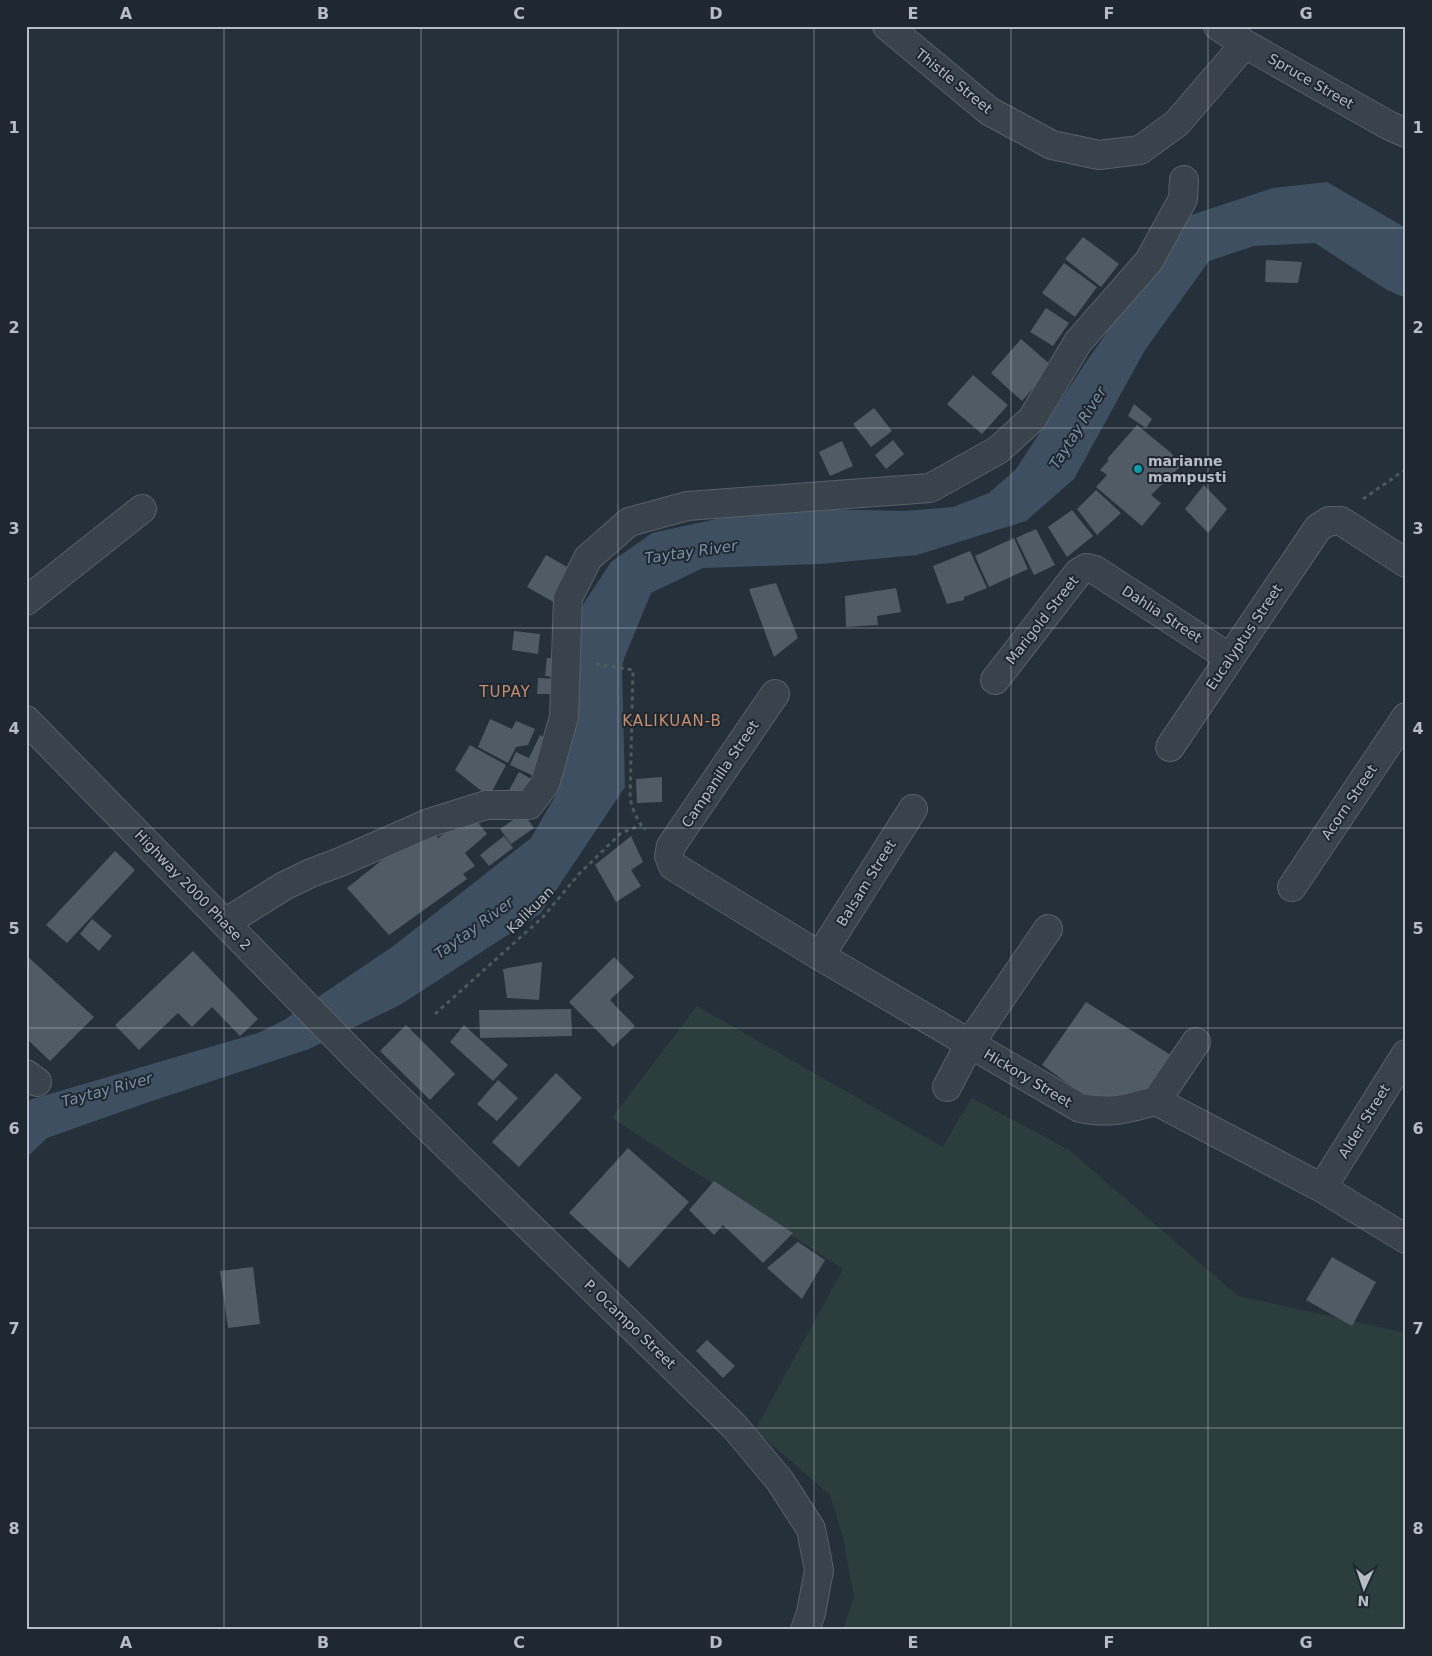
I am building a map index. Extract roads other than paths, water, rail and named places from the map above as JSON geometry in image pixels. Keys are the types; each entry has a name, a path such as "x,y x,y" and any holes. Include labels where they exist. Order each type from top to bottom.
{"street":[{"name":"Thistle Street","path":"887,26 990,111 1052,145 1100,155 1140,150 1177,123 1245,44"},
{"name":"Spruce Street","path":"1218,26 1245,44 1388,125 1406,133"},
{"path":"225,923 284,886 429,822 486,805 529,805 545,784 564,717 568,598 588,558 629,522 687,506 930,488 998,450 1032,419 1078,342 1149,260 1183,199 1184,180"},
{"path":"26,601 142,509"},
{"name":"Eucalyptus Street","path":"1170,746 1230,658 1330,524 1406,563"},
{"name":"Marigold Street","path":"995,680 1078,573 1086,568 1094,570"},
{"name":"Dahlia Street","path":"1094,570 1230,658"},
{"name":"Campanilla Street","path":"669,856 671,846 775,694"},
{"name":"Acorn Street","path":"1292,887 1406,717"},
{"name":"Highway 2000 Phase 2","path":"26,720 360,1061"},
{"name":"Balsam Street","path":"820,956 913,809"},
{"name":"Hickory Street","path":"669,856 673,866 820,956 1080,1108 1099,1112 1118,1111 1156,1101"},
{"path":"948,1087 970,1044 1048,929"},
{"path":"1196,1042 1156,1101 1322,1188 1406,1239"},
{"name":"Alder Street","path":"1322,1188 1406,1054"},
{"name":"P. Ocampo Street","path":"360,1061 736,1427 780,1481 811,1529 820,1570 811,1614 805,1630"}],"water":[{"name":"Taytay River","path":"1327,182 1406,228 1406,298 1387,290 1315,243 1254,246 1209,261 1145,350 1074,479 1026,521 917,555 820,564 703,568 651,593 622,668 625,787 540,914 400,1005 309,1049 47,1138 26,1158 26,1101 258,1033 284,1020 392,947 531,838 557,793 575,713 580,609 611,562 652,533 768,508 904,511 953,507 989,493 1016,469 1084,365 1188,216 1273,188"}],"place":[{"name":"marianne mampusti","path":"1138,469"}],"district":[{"name":"TUPAY","path":"505,692"},
{"name":"KALIKUAN-B","path":"672,721"}]}
